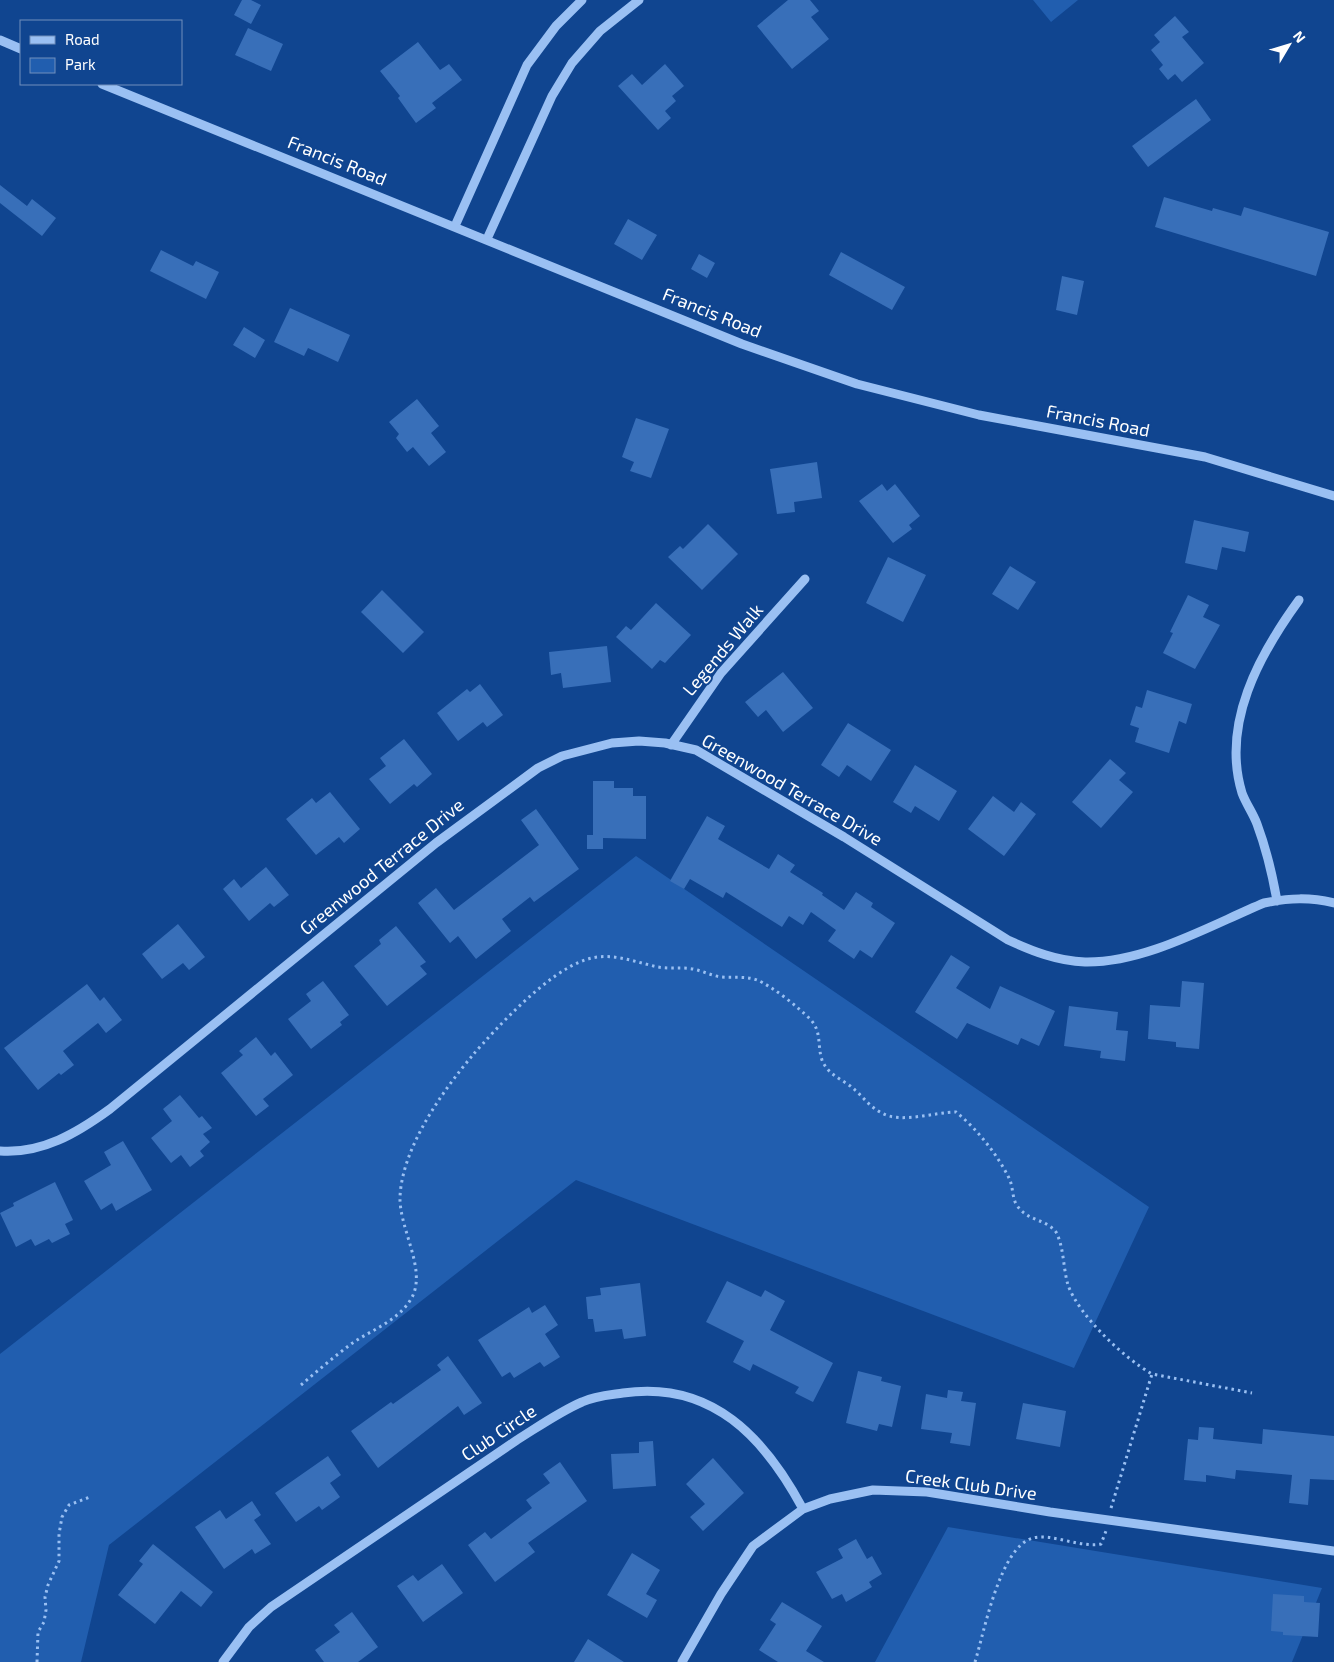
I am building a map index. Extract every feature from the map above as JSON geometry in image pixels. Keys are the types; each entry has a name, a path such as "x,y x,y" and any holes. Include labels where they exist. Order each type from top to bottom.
{"street":[{"path":"455,226 527,65 556,26 582,0"},
{"path":"487,239 552,96 572,63 600,31 639,0"},
{"path":"0,40 20,49"},
{"name":"Francis Road","path":"104,85 742,344 857,384 979,415 1205,457 1334,496"},
{"name":"Legends Walk","path":"671,745 721,673 805,579"},
{"path":"1277,900 1271,863 1243,795 1236,769 1235,743 1239,717 1258,668 1274,637 1299,600"},
{"name":"Greenwood Terrace Drive","path":"0,1151 32,1149 57,1142 81,1130 110,1110 436,843 538,768 562,756 612,743 639,741 696,750 844,837 1008,940 1032,951 1057,958 1083,962 1110,961 1146,953 1264,903 1277,900 1316,898 1334,902"},
{"name":"Club Circle","path":"223,1662 249,1628 277,1602 524,1436 583,1401 637,1391 664,1392 690,1398 715,1409 740,1425 760,1443 776,1464 803,1510"},
{"name":"Creek Club Drive","path":"682,1662 721,1594 753,1546 803,1510 830,1499 873,1490 928,1492 1050,1512 1334,1551"}],"path":[{"path":"300,1385 352,1344 387,1323 405,1308 413,1297 416,1276 413,1253 404,1228 400,1197 406,1167 413,1149 425,1121 445,1089 497,1026 568,967 600,956 623,958 674,970 691,969 722,977 756,980 768,986 808,1017 817,1028 822,1060 829,1071 854,1088 882,1114 893,1117 956,1112 976,1130 1000,1163 1009,1178 1016,1202 1024,1214 1031,1219 1050,1226 1056,1232 1069,1286 1085,1314 1129,1357 1152,1374 1252,1393"},
{"path":"1111,1509 1152,1374"},
{"path":"37,1662 38,1632 44,1622 46,1610 45,1597 59,1561 59,1534 62,1517 69,1505 90,1497"},
{"path":"974,1662 1002,1572 1013,1553 1022,1544 1034,1537 1090,1546 1101,1544 1106,1532"}],"green space":[{"path":"1033,0 1078,0 1051,22"},
{"path":"636,856 1149,1207 1074,1368 576,1180 109,1545 81,1662 0,1662 0,1354"},
{"path":"948,1527 1322,1588 1292,1662 875,1662"}],"building":[{"path":"242,0 251,0 261,5 251,24 234,15"},
{"path":"788,0 810,0 819,11 811,17 829,39 792,69 757,26"},
{"path":"1175,16 1189,32 1182,37 1204,63 1182,82 1175,74 1168,80 1159,69 1163,65 1151,50 1160,42 1154,35"},
{"path":"248,28 283,44 271,71 235,55"},
{"path":"418,42 440,70 449,64 462,80 432,103 436,108 416,123 398,98 400,96 380,71"},
{"path":"665,64 684,86 672,96 676,101 665,111 671,118 658,130 618,86 632,74 642,85"},
{"path":"1196,99 1211,120 1148,167 1132,146"},
{"path":"0,185 27,206 32,199 56,218 42,236 0,203"},
{"path":"1164,197 1212,211 1213,208 1241,216 1244,207 1329,232 1316,276 1155,227"},
{"path":"628,219 657,235 642,260 614,244"},
{"path":"161,250 193,266 196,261 219,272 206,299 150,271"},
{"path":"841,252 905,287 892,310 829,275"},
{"path":"699,254 715,263 707,278 691,269"},
{"path":"1062,276 1084,281 1077,315 1056,310"},
{"path":"290,308 350,335 338,362 308,348 304,356 274,342"},
{"path":"244,327 265,340 255,358 233,345"},
{"path":"417,399 439,426 431,433 446,452 429,466 413,447 407,452 396,438 399,434 389,422"},
{"path":"636,418 669,429 651,478 630,471 634,462 622,457"},
{"path":"817,462 822,498 794,502 795,512 777,514 770,469"},
{"path":"882,484 887,491 895,484 920,516 909,525 912,529 893,543 859,501"},
{"path":"1194,520 1249,532 1245,552 1222,547 1217,570 1185,563"},
{"path":"708,524 738,554 702,590 668,557 680,546 683,549"},
{"path":"888,557 926,575 903,622 866,603"},
{"path":"1010,566 1036,582 1018,610 992,594"},
{"path":"382,590 424,632 403,653 361,612"},
{"path":"1188,595 1209,605 1203,617 1220,625 1195,669 1163,653 1173,633 1170,632"},
{"path":"656,603 691,635 665,663 660,660 652,669 616,637 626,626 631,630"},
{"path":"607,646 611,682 563,688 561,673 551,675 549,652"},
{"path":"783,672 813,708 783,732 766,710 758,717 745,702"},
{"path":"480,684 503,715 487,727 483,722 458,741 437,713 467,689 470,692"},
{"path":"1147,690 1192,704 1186,724 1179,721 1169,753 1135,742 1139,728 1130,725 1136,706 1142,708"},
{"path":"848,723 891,750 871,781 847,765 839,777 821,765"},
{"path":"404,739 432,774 417,787 414,784 390,804 369,779 386,766 380,758"},
{"path":"1110,759 1126,773 1119,780 1133,792 1101,828 1072,802"},
{"path":"915,765 957,791 939,821 915,806 911,813 893,802"},
{"path":"593,781 614,781 614,788 633,788 633,796 646,796 646,839 603,838 603,849 587,849 587,835 593,835"},
{"path":"330,792 360,829 344,843 339,837 316,855 286,819 312,798 316,803"},
{"path":"993,796 1014,812 1021,802 1036,814 1004,856 968,829"},
{"path":"536,809 579,869 534,902 530,897 502,919 511,931 476,959 458,936 450,943 418,903 436,888 454,910 539,845 521,820"},
{"path":"707,816 725,826 718,839 769,869 778,854 795,865 790,872 823,893 822,895 844,910 856,892 873,903 871,907 895,923 872,958 860,950 854,959 828,941 836,930 811,912 803,925 789,916 782,927 726,892 723,898 690,879 684,889 670,881"},
{"path":"266,867 289,895 274,907 270,903 249,921 223,889 234,879 241,888"},
{"path":"178,924 205,957 189,970 183,963 162,979 142,954"},
{"path":"396,926 426,962 420,966 427,974 387,1006 354,966 381,944 379,940"},
{"path":"951,955 970,967 956,988 990,1009 1000,986 1055,1011 1039,1046 1021,1038 1018,1045 967,1023 957,1039 915,1012"},
{"path":"323,981 349,1015 340,1022 342,1025 311,1049 288,1019 311,1001 306,994"},
{"path":"1182,981 1204,983 1199,1049 1176,1047 1176,1042 1148,1039 1150,1005 1180,1007"},
{"path":"87,984 100,1001 104,997 122,1020 106,1033 98,1023 63,1051 74,1065 61,1075 59,1073 38,1090 4,1048"},
{"path":"1069,1006 1118,1012 1116,1030 1128,1031 1125,1061 1100,1058 1101,1051 1064,1046"},
{"path":"256,1037 271,1056 275,1052 293,1075 263,1099 269,1106 256,1116 221,1073 243,1055 239,1051"},
{"path":"180,1095 199,1118 202,1116 212,1128 203,1134 210,1142 200,1151 204,1156 190,1167 181,1155 171,1163 151,1138 172,1121 163,1109"},
{"path":"123,1141 152,1190 116,1211 112,1203 101,1210 84,1181 111,1165 104,1152"},
{"path":"55,1182 73,1220 65,1224 70,1234 52,1243 49,1239 35,1246 31,1239 16,1247 0,1213 14,1206 13,1203"},
{"path":"727,1281 761,1297 765,1290 785,1301 770,1330 833,1363 813,1402 795,1393 799,1387 753,1364 750,1371 733,1362 744,1341 706,1322"},
{"path":"640,1283 646,1336 624,1339 622,1329 595,1332 593,1319 588,1319 586,1297 601,1295 600,1288"},
{"path":"545,1305 558,1325 545,1334 560,1357 544,1367 540,1362 514,1378 510,1372 502,1377 478,1340 529,1307 532,1313"},
{"path":"448,1356 482,1403 464,1415 458,1406 378,1468 351,1431 391,1402 393,1404 441,1370 437,1365"},
{"path":"858,1371 882,1377 881,1381 901,1386 892,1427 879,1424 877,1431 846,1423"},
{"path":"948,1390 963,1392 961,1401 976,1403 970,1446 950,1443 952,1433 921,1429 926,1394 947,1398"},
{"path":"1023,1403 1066,1411 1060,1447 1016,1439"},
{"path":"1199,1427 1214,1428 1213,1439 1262,1444 1263,1429 1334,1436 1334,1480 1310,1479 1308,1505 1289,1503 1292,1475 1236,1470 1235,1479 1206,1475 1206,1482 1184,1480 1188,1439 1198,1440"},
{"path":"653,1441 656,1486 613,1489 611,1454 639,1453 639,1442"},
{"path":"328,1456 341,1475 330,1483 340,1497 322,1510 319,1506 296,1522 275,1493"},
{"path":"713,1458 744,1493 703,1531 690,1517 705,1504 686,1484"},
{"path":"560,1462 587,1501 528,1543 535,1552 495,1582 468,1545 485,1532 491,1539 532,1508 526,1500 550,1483 543,1474"},
{"path":"252,1501 261,1515 254,1520 271,1544 255,1554 252,1549 224,1569 195,1527 220,1510 226,1519"},
{"path":"856,1539 867,1559 872,1556 882,1574 869,1582 872,1587 846,1602 842,1594 832,1599 816,1572 843,1558 838,1549"},
{"path":"153,1544 213,1592 201,1607 181,1591 155,1624 118,1595 143,1564 139,1561"},
{"path":"632,1553 660,1570 646,1594 657,1600 647,1618 607,1595"},
{"path":"442,1564 463,1593 423,1622 397,1586 413,1575 418,1581"},
{"path":"1273,1594 1304,1596 1304,1602 1320,1603 1318,1637 1283,1635 1283,1632 1271,1631"},
{"path":"782,1602 822,1626 806,1651 824,1662 778,1662 759,1650 776,1624 770,1620"},
{"path":"352,1612 378,1647 358,1662 324,1662 315,1650 340,1632 334,1625"},
{"path":"588,1639 624,1662 574,1662"}]}
